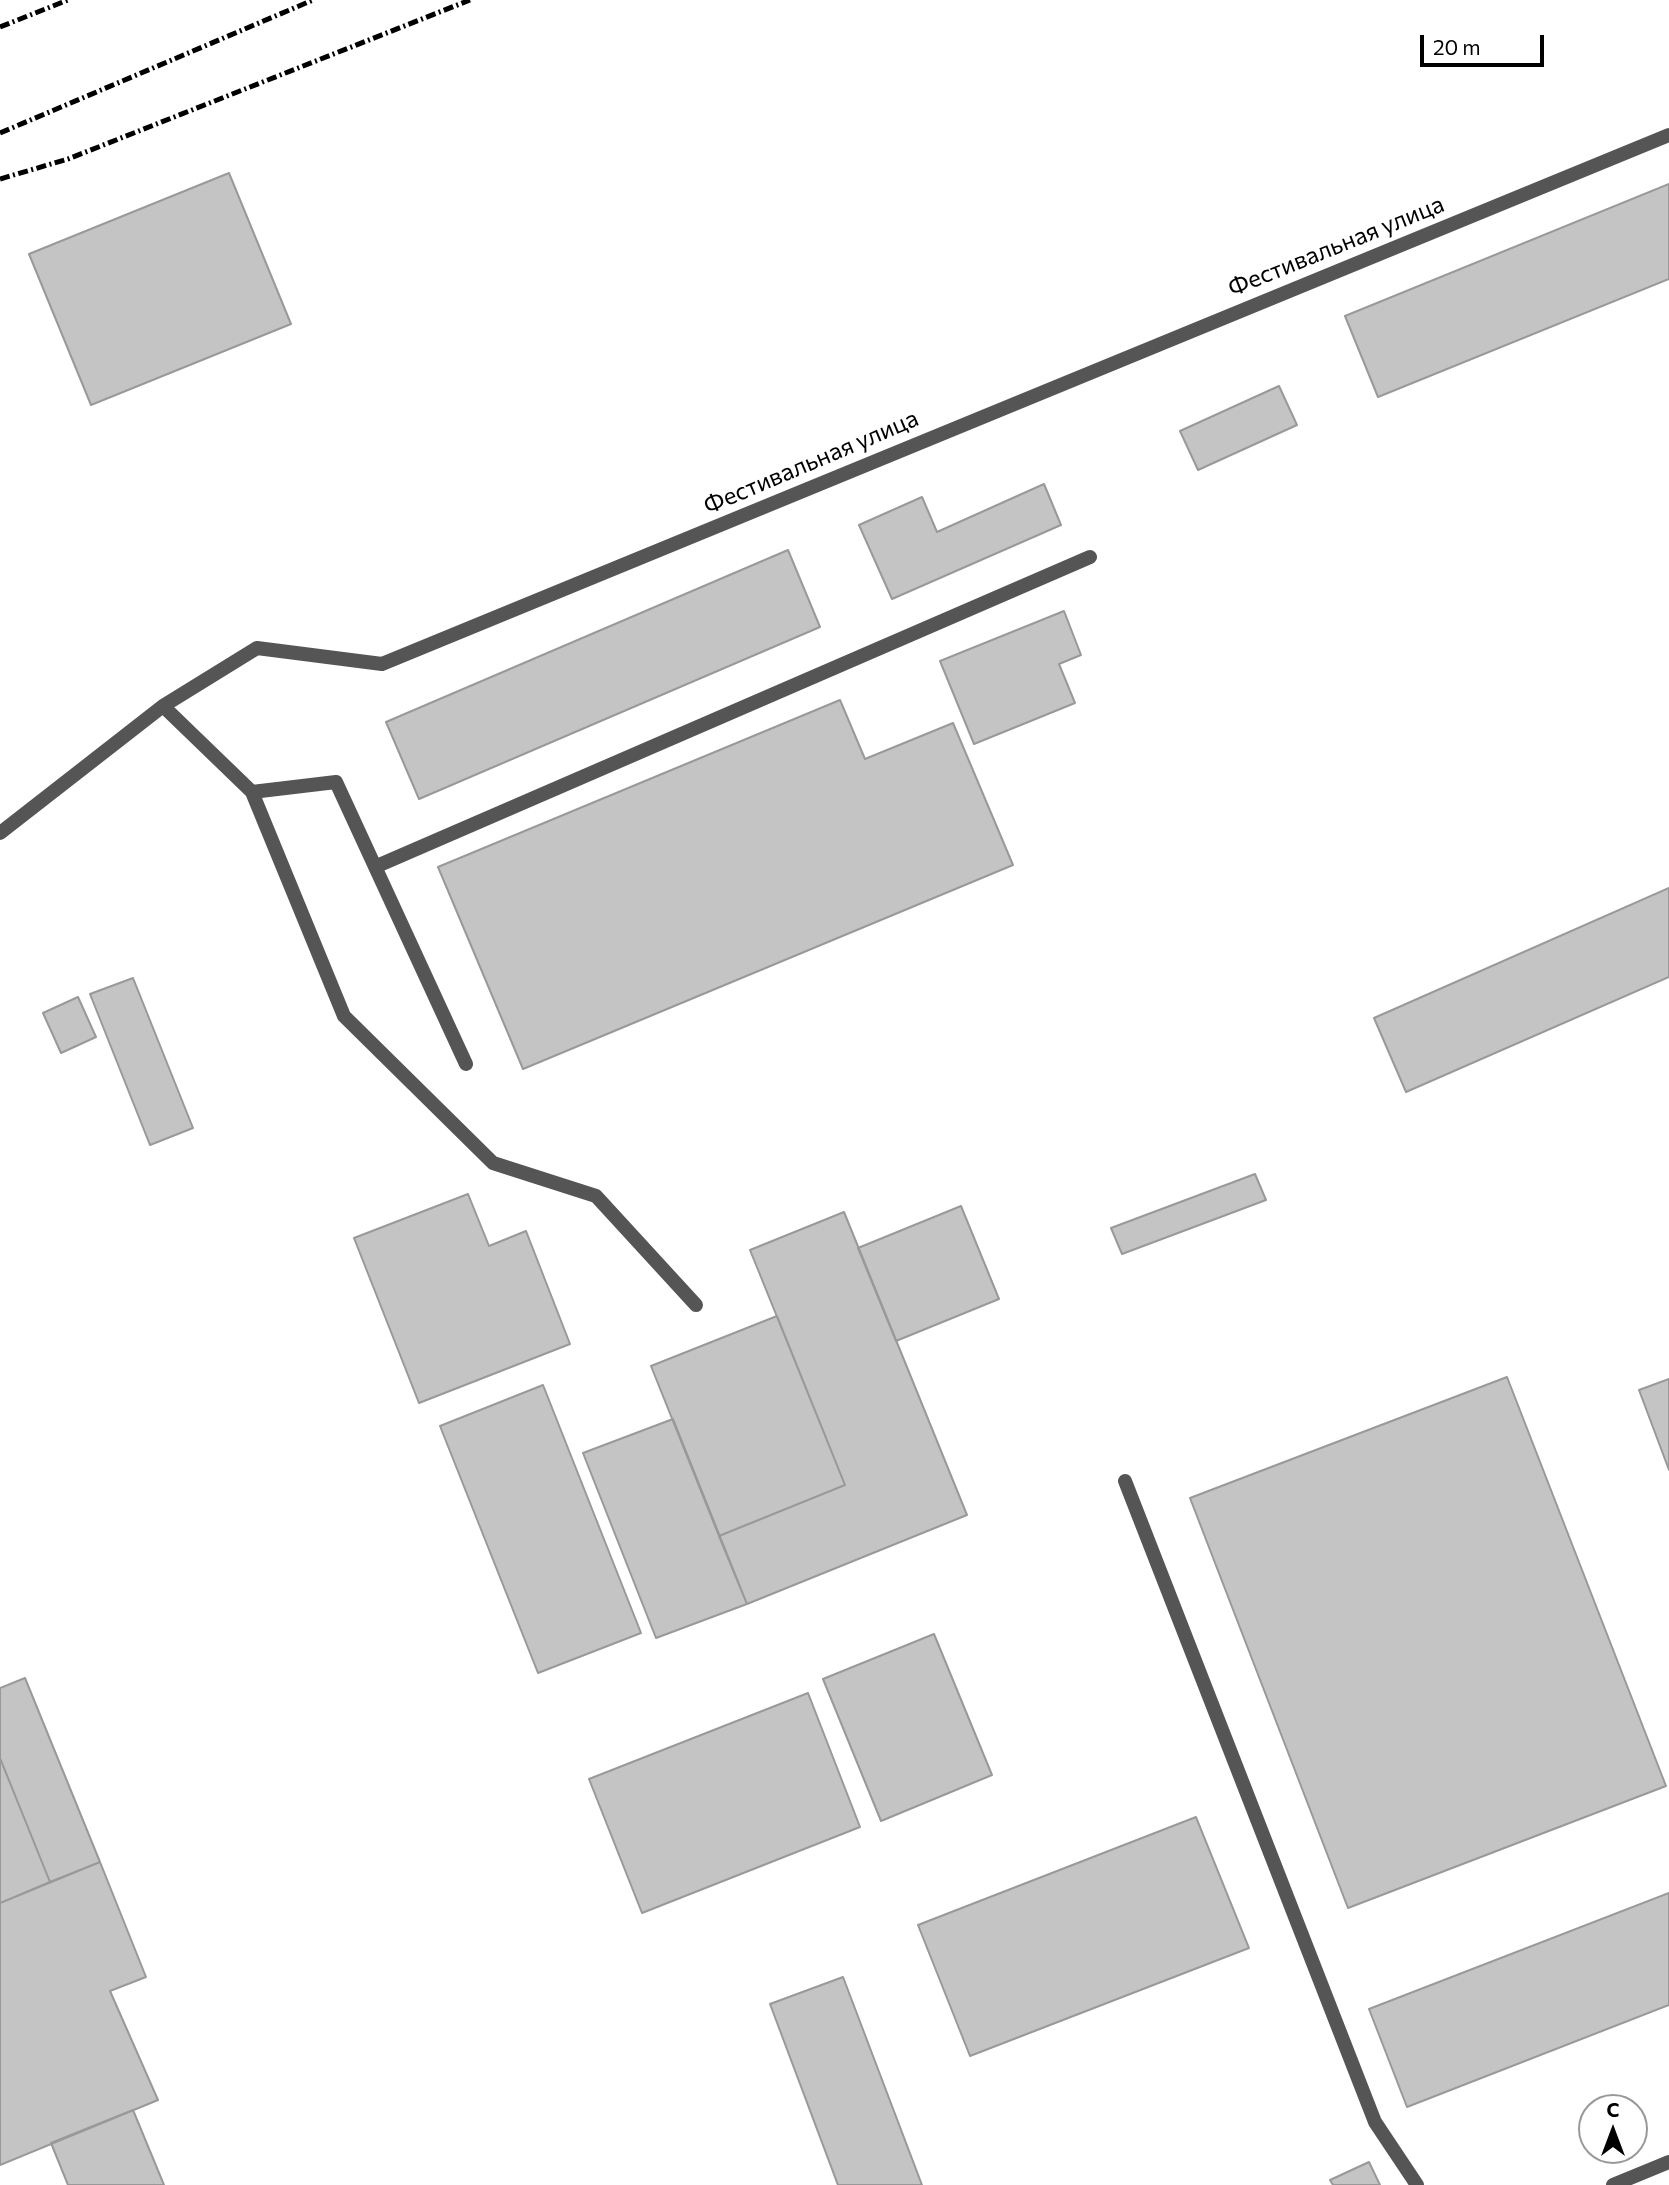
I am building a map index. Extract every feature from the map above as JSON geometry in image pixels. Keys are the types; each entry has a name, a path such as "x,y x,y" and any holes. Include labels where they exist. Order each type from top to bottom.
{"lane":[{"name":"Фестивальная улица","path":"0,833 163,706 257,649 382,664 1669,135"},
{"path":"377,866 1090,557"},
{"path":"163,706 251,792 344,1017 494,1163 596,1196 696,1305"},
{"path":"251,792 336,782 466,1064"},
{"path":"1125,1480 1375,2122 1417,2185"},
{"path":"1613,2185 1669,2162"}],"building":[{"path":"229,173 291,324 91,405 29,254"},
{"path":"1669,184 1669,279 1378,397 1345,316"},
{"path":"1279,386 1297,425 1198,470 1180,431"},
{"path":"1044,484 1061,525 892,599 859,525 922,497 937,532"},
{"path":"788,550 820,627 419,799 386,722"},
{"path":"1064,611 1081,655 1059,664 1075,703 974,744 940,661"},
{"path":"840,700 865,759 953,723 1013,865 523,1069 438,867"},
{"path":"1669,888 1669,977 1406,1092 1374,1018"},
{"path":"133,978 193,1128 150,1145 90,994"},
{"path":"78,997 96,1037 61,1053 43,1013"},
{"path":"1255,1174 1266,1200 1122,1254 1111,1228"},
{"path":"468,1194 489,1246 526,1231 570,1344 419,1403 354,1238"},
{"path":"961,1206 999,1299 896,1341 858,1248"},
{"path":"844,1212 967,1515 747,1604 719,1536 845,1485 750,1250"},
{"path":"777,1316 845,1485 719,1536 651,1366"},
{"path":"1507,1377 1666,1786 1348,1908 1190,1498"},
{"path":"1669,1379 1669,1470 1639,1390"},
{"path":"543,1385 641,1633 538,1673 440,1426"},
{"path":"673,1419 747,1604 656,1638 583,1453"},
{"path":"934,1634 992,1775 881,1821 823,1679"},
{"path":"25,1678 100,1862 50,1882 0,1758 0,1688"},
{"path":"808,1693 860,1827 642,1913 589,1779"},
{"path":"0,1758 50,1882 0,1903"},
{"path":"1196,1817 1249,1948 970,2056 918,1925"},
{"path":"100,1862 146,1977 110,1991 158,2100 0,2165 0,1903"},
{"path":"1669,1893 1669,2005 1407,2107 1369,2009"},
{"path":"843,1977 922,2185 838,2185 770,2004"},
{"path":"133,2110 164,2185 68,2185 51,2143"},
{"path":"1369,2162 1380,2185 1333,2185 1330,2180"}],"railway":[{"path":"0,27 68,0"},
{"path":"0,133 313,0"},
{"path":"0,179 68,159 470,0"}]}
